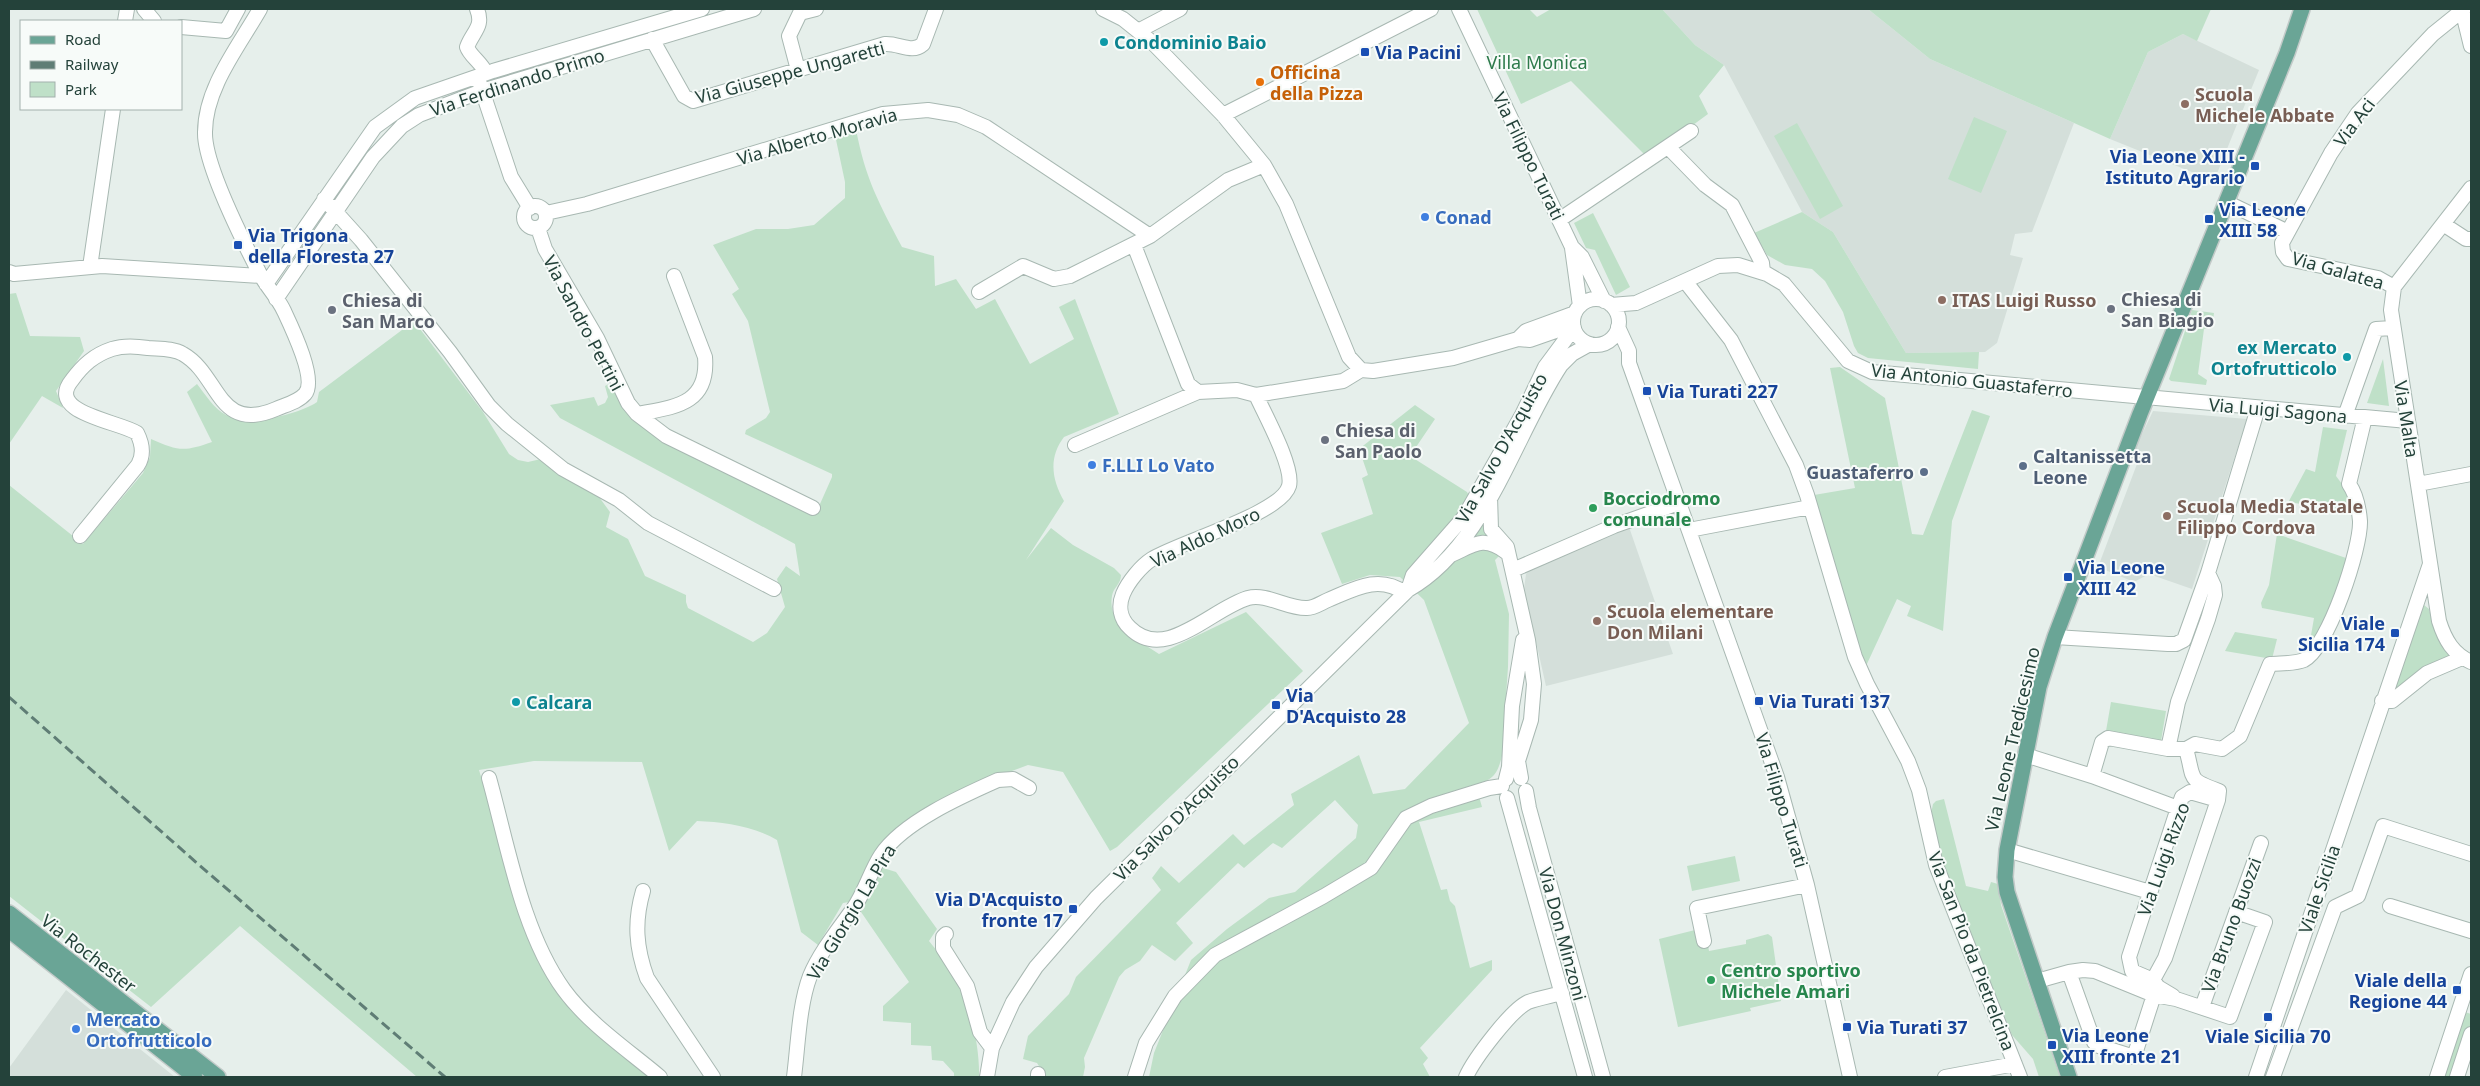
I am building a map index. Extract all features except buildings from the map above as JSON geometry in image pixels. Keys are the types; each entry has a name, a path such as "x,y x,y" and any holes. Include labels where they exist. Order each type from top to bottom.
{"main road":[{"path":"2287,53 2302,9"},
{"path":"2287,53 2300,33 2310,9"},
{"name":"Via Leone Tredicesimo","path":"2069,1077 2007,892 2005,877 2007,850 2025,755 2040,686 2055,638 2148,397 2287,53"},
{"name":"Via Rochester","path":"9,913 218,1077"},
{"name":"Via Rochester","path":"9,930 195,1077"}],"street":[{"path":"144,9 153,20"},
{"path":"182,27 226,31 238,9"},
{"path":"80,536 138,465 142,454 142,445 137,433 77,410 68,402 65,392 82,366 92,358 115,348 129,346 170,349 182,353 192,360 218,398 231,409 252,415 271,411 303,396 307,392 308,372 284,310 264,280 216,176 204,135 205,119 214,92 260,9"},
{"path":"477,9 481,19 467,46 469,52 482,63 485,73 498,86"},
{"name":"Via Ferdinando Primo","path":"264,280 376,127 392,113 416,98 485,73 702,9"},
{"name":"Via Ferdinando Primo","path":"276,299 373,157 402,126 440,106 482,91 754,9"},
{"path":"798,70 789,36 800,13 816,9"},
{"name":"Via Giuseppe Ungaretti","path":"635,28 684,96 693,101 885,44 908,48 920,47 923,44 936,9"},
{"path":"1103,9 1123,19 1153,42 1223,115 1264,165 1286,204 1349,357 1361,370"},
{"path":"1138,31 1180,9"},
{"path":"2461,9 2471,46"},
{"name":"Via Aci","path":"2288,232 2331,153 2358,113 2433,34 2461,9"},
{"path":"1223,115 1428,10"},
{"name":"Via Filippo Turati","path":"1462,12 1572,247"},
{"path":"674,16 679,32"},
{"name":"Via Sandro Pertini","path":"485,73 482,91 511,177 530,208 525,214 526,223 531,228 538,228 544,249 596,338 628,403 637,414 666,436 813,508"},
{"path":"90,267 113,110"},
{"name":"Via Alberto Moravia","path":"546,213 587,204 883,114 928,110 958,115 1000,134 1150,236"},
{"path":"1559,220 1691,131"},
{"path":"1668,147 1705,185 1732,205 1762,263 1763,272"},
{"path":"978,292 1023,266 1054,279 1070,276 1150,236 1228,180 1264,165"},
{"path":"336,182 348,192"},
{"path":"2394,287 2471,188"},
{"path":"324,199 417,310 490,406 507,424 563,469 619,500 648,523 774,589"},
{"name":"Via Galatea","path":"2226,202 2288,232 2282,248 2288,259 2378,278 2394,287"},
{"path":"530,208 540,207 546,213 546,220 538,228"},
{"path":"2443,224 2466,239 2471,239"},
{"path":"1134,245 1188,384 1198,392"},
{"path":"1572,247 1582,257 1608,303 1615,310 1619,325"},
{"path":"1572,247 1575,318 1580,338 1614,348 1629,363"},
{"name":"Via Antonio Guastaferro","path":"1636,303 1718,266 1729,264 1763,272 1776,278 1791,290 1848,361 1862,369 1882,373 2148,397"},
{"path":"9,272 14,274 90,267 264,280"},
{"path":"637,414 687,402 702,384 706,371 705,357 674,276"},
{"name":"Via San Pio da Pietrelcina","path":"1685,281 1719,321 1731,340 1796,465 1855,657 1867,684 1908,761 1919,790 1936,865 2020,1077"},
{"name":"Via Malta","path":"2394,287 2391,310 2393,328 2430,564 2443,634 2454,651 2466,660"},
{"path":"1076,445 1198,392 1237,390 1256,395 1343,381 1361,370 1373,371 1453,358 1518,339 1530,340 1575,318 1592,300 1608,303 1636,303"},
{"path":"1597,344 1615,334 1619,325 1636,303"},
{"name":"Via Salvo D'Acquisto","path":"987,1077 992,1048 1013,1002 1032,974 1096,898 1407,591 1426,580 1450,556 1545,368 1575,318"},
{"name":"Via Filippo Turati","path":"1619,325 1629,351 1629,363 1777,777 1807,885 1850,1077"},
{"path":"2346,416 2376,330 2393,328"},
{"name":"Via Salvo D'Acquisto","path":"1407,591 1414,575 1469,520 1490,496 1563,361 1597,344"},
{"name":"Via Aldo Moro","path":"1256,395 1288,468 1290,482 1287,492 1270,507 1150,560 1124,591 1120,609 1126,625 1142,638 1162,641 1250,598 1306,608 1364,586 1388,583 1407,591"},
{"name":"Via Luigi Sagona","path":"2148,397 2408,421"},
{"path":"2055,638 2168,644 2180,642 2186,635 2208,573 2258,408"},
{"path":"2092,776 2102,742 2108,738 2168,749 2186,749 2194,744 2222,749 2240,736 2270,664 2304,660 2318,646 2333,620 2341,599 2360,522 2354,491 2349,484 2364,418"},
{"path":"2418,484 2471,474"},
{"path":"1490,496 1492,536"},
{"path":"1512,570 1614,526 1679,503"},
{"path":"1689,530 1810,507"},
{"path":"1469,520 1492,536"},
{"path":"1450,556 1492,536"},
{"name":"Via Don Minzoni","path":"1492,536 1508,554 1525,629 1534,684 1532,720 1518,761 1521,778 1526,783 1529,808 1602,1077"},
{"name":"Viale Sicilia","path":"2256,1077 2430,564"},
{"path":"2168,749 2178,702 2208,619 2214,595 2214,586 2208,573"},
{"name":"Via Don Minzoni","path":"1525,629 1512,706 1510,767 1505,788 1586,1077"},
{"path":"2382,701 2392,701 2427,673 2466,660"},
{"name":"Via Luigi Rizzo","path":"2153,980 2132,971 2129,957 2178,808 2182,797 2190,792 2218,800 2219,791 2196,782 2191,774 2186,749"},
{"path":"2025,755 2092,776 2178,808"},
{"path":"1505,788 1514,776 1521,778"},
{"path":"489,778 522,898 544,957 565,991 597,1025 660,1077"},
{"name":"Via Giorgio La Pira","path":"794,1077 810,975 842,922 854,908 874,867 889,844 908,827 998,780 1013,779 1028,788"},
{"path":"1135,1077 1146,1044 1175,996 1215,954 1324,896 1370,868 1406,818 1431,806 1489,788 1505,788 1516,800 1524,795 1526,791"},
{"path":"2176,999 2158,988 2153,980 2165,958 2218,800"},
{"path":"2273,1077 2335,907 2358,896 2383,826 2471,854"},
{"name":"Via Bruno Buozzi","path":"2202,1007 2260,843"},
{"path":"2007,850 2150,892"},
{"path":"1704,940 1697,908 1807,885"},
{"path":"643,891 636,917 636,932 641,962 647,978 713,1077"},
{"path":"2390,906 2471,931"},
{"path":"2037,981 2069,972 2094,971 2154,995 2176,999 2230,1017 2265,922 2236,912"},
{"path":"946,934 943,938 943,948 967,986 980,1032 992,1048"},
{"path":"2069,972 2094,1042 2099,1046 2134,1058 2154,995"},
{"path":"2437,1077 2465,1012 2471,974"},
{"path":"1466,1077 1472,1065 1516,1010 1529,1002 1562,993"},
{"path":"2458,1077 2471,1034"},
{"path":"1953,1076 2015,1064"}],"shaded area":[{"path":"1662,9 1868,9 1930,59 2074,123 2032,232 2015,234 2010,255 2023,258 1997,343 1985,352 1906,353 1833,232 1802,212 1724,65 1695,45"},
{"name":"Scuola Michele Abbate","path":"2183,34 2259,70 2214,181 2110,139 2148,52"},
{"name":"Scuola Media Statale Filippo Cordova","path":"2153,411 2247,419 2192,589 2149,574 2134,582 2098,567 2137,464 2132,455"},
{"name":"Scuola elementare Don Milani","path":"1629,527 1673,654 1546,686 1524,589 1526,574 1530,569"},
{"name":"Mercato Ortofrutticolo","path":"66,990 175,1077 9,1077 9,1068"}],"green space":[{"name":"Villa Monica","path":"1477,9 1529,9 1537,17 1551,9 1662,9 1695,45 1724,65 1699,96 1708,114 1648,158 1571,81 1521,104"},
{"path":"1868,9 2211,9 2197,41 2183,34 2148,52 2110,139 1930,59"},
{"path":"1974,117 2007,131 1981,193 1948,179"},
{"path":"1797,123 1843,206 1820,219 1774,136"},
{"path":"856,129 868,176 902,247 934,256 935,286 956,279 976,309 995,299 1030,364 1074,339 1059,307 1075,299 1119,414 1064,437 1056,453 1054,469 1057,485 1064,501 1026,560 1051,528 1073,545 1114,568 1121,575 1112,596 1114,616 1126,631 1159,654 1246,612 1303,671 1117,847 1110,851 1063,772 1028,765 1001,775 901,827 849,902 843,903 818,945 801,932 777,840 758,831 738,826 718,822 697,821 669,851 642,762 534,761 479,770 538,962 557,991 592,1030 650,1077 417,1077 240,926 151,1007 9,896 9,485 83,544 143,473 150,457 151,439 181,449 188,449 212,442 187,392 197,384 214,405 226,415 235,418 259,419 286,415 309,407 317,402 319,392 414,321 483,412 509,454 518,460 528,462 541,459 599,497 610,512 606,527 628,539 645,576 686,595 688,608 753,642 767,633 785,607 777,579 786,566 800,576 795,544 560,418 550,405 594,397 598,406 605,403 608,397 605,386 609,384 627,410 816,513 832,474 745,434 746,430 766,418 770,412 748,321 732,294 739,289 713,245 756,229 788,229 814,225 845,198 845,182 835,135"},
{"path":"1802,212 1833,232 1906,353 1979,352 1978,369 1868,358 1858,353 1843,312 1825,281 1812,269 1785,265 1767,255 1754,233"},
{"path":"1593,213 1630,287 1616,295 1595,250 1586,248 1574,223"},
{"path":"16,293 30,336 80,337 84,351 56,391 63,408 42,396 9,444 9,294"},
{"path":"2192,310 2214,313 2212,328 2204,329 2198,374 2207,380 2206,385 2171,381 2169,379"},
{"path":"2383,359 2389,406 2367,403"},
{"path":"1840,367 1885,398 1912,534 1923,535 1972,410 1990,416 1952,521 1943,631 1907,616 1911,606 1897,599 1866,666 1864,665 1814,495 1855,488 1830,368"},
{"path":"1415,405 1435,419 1410,456 1467,492 1500,555 1495,560 1509,614 1508,667 1502,756 1494,775 1476,786 1482,807 1419,822 1441,890 1447,889 1450,901 1455,906 1470,968 1492,960 1492,970 1420,1048 1428,1058 1423,1064 1430,1077 1149,1077 1154,1053 1191,960 1227,929 1269,898 1295,892 1356,838 1358,825 1335,800 1282,848 1273,843 1244,868 1238,863 1176,923 1193,943 1175,961 1152,945 1140,961 1125,970 1119,977 1084,1058 1083,1077 1046,1077 1037,1063 1023,1059 1028,1036 1069,994 1076,977 1161,890 1152,878 1161,866 1179,883 1233,834 1244,845 1294,805 1291,794 1359,755 1373,794 1405,789 1469,723 1424,600 1400,577 1370,575 1342,584 1321,533 1373,514 1362,478 1368,475 1359,449"},
{"path":"2323,427 2347,430 2336,476 2351,496 2353,513 2295,503 2283,512 2306,469 2315,472"},
{"path":"2277,534 2346,558 2340,588 2314,642 2310,641 2314,618 2262,608 2261,603 2269,585"},
{"path":"2424,605 2429,609 2433,625 2452,657 2401,689 2395,688"},
{"path":"2235,632 2277,639 2272,659 2225,651"},
{"path":"2111,702 2166,711 2161,741 2106,731"},
{"path":"1944,799 1966,886 1988,891 1991,882 1998,884 2001,905 2060,1077 2039,1077 2033,1059 2012,1035 1938,855 1930,818 1933,804"},
{"path":"1735,856 1740,881 1692,891 1687,866"},
{"path":"880,867 896,872 937,929 929,941 952,970 963,989 975,1033 979,1077 954,1077 954,1073 943,1061 932,1060 931,1046 911,1045 911,1023 883,1021 883,1006 909,982 859,909"},
{"name":"Centro sportivo Michele Amari","path":"1695,930 1699,947 1708,945 1709,951 1746,944 1746,940 1768,934 1772,937 1781,1001 1750,1008 1751,1011 1678,1027 1659,939"},
{"path":"2459,1010 2471,1014 2471,1034 2457,1077 2437,1077"}],"railway":[{"path":"9,697 198,864 445,1077"}],"place":[{"name":"Condominio Baio","path":"1104,42"},
{"name":"Via Pacini","path":"1365,52"},
{"name":"Officina della Pizza","path":"1260,82"},
{"name":"Scuola Michele Abbate","path":"2185,104"},
{"name":"Via Leone XIII - Istituto Agrario","path":"2255,166"},
{"name":"Conad","path":"1425,217"},
{"name":"Via Leone XIII 58","path":"2209,219"},
{"name":"Via Trigona della Floresta 27","path":"238,245"},
{"name":"ITAS Luigi Russo","path":"1942,300"},
{"name":"Chiesa di San Biagio","path":"2111,309"},
{"name":"Chiesa di San Marco","path":"332,310"},
{"name":"ex Mercato Ortofrutticolo","path":"2347,357"},
{"name":"Via Turati 227","path":"1647,391"},
{"name":"Chiesa di San Paolo","path":"1325,440"},
{"name":"F.LLI Lo Vato","path":"1092,465"},
{"name":"Caltanissetta Leone","path":"2023,466"},
{"name":"Guastaferro","path":"1924,472"},
{"name":"Bocciodromo comunale","path":"1593,508"},
{"name":"Scuola Media Statale Filippo Cordova","path":"2167,516"},
{"name":"Via Leone XIII 42","path":"2068,577"},
{"name":"Scuola elementare Don Milani","path":"1597,621"},
{"name":"Viale Sicilia 174","path":"2395,633"},
{"name":"Via Turati 137","path":"1759,701"},
{"name":"Calcara","path":"516,702"},
{"name":"Via D'Acquisto 28","path":"1276,705"},
{"name":"Via D'Acquisto fronte 17","path":"1073,909"},
{"name":"Centro sportivo Michele Amari","path":"1711,980"},
{"name":"Viale della Regione 44","path":"2457,990"},
{"name":"Viale Sicilia 70","path":"2268,1017"},
{"name":"Via Turati 37","path":"1847,1027"},
{"name":"Mercato Ortofrutticolo","path":"76,1029"},
{"name":"Via Leone XIII fronte 21","path":"2052,1045"}]}
